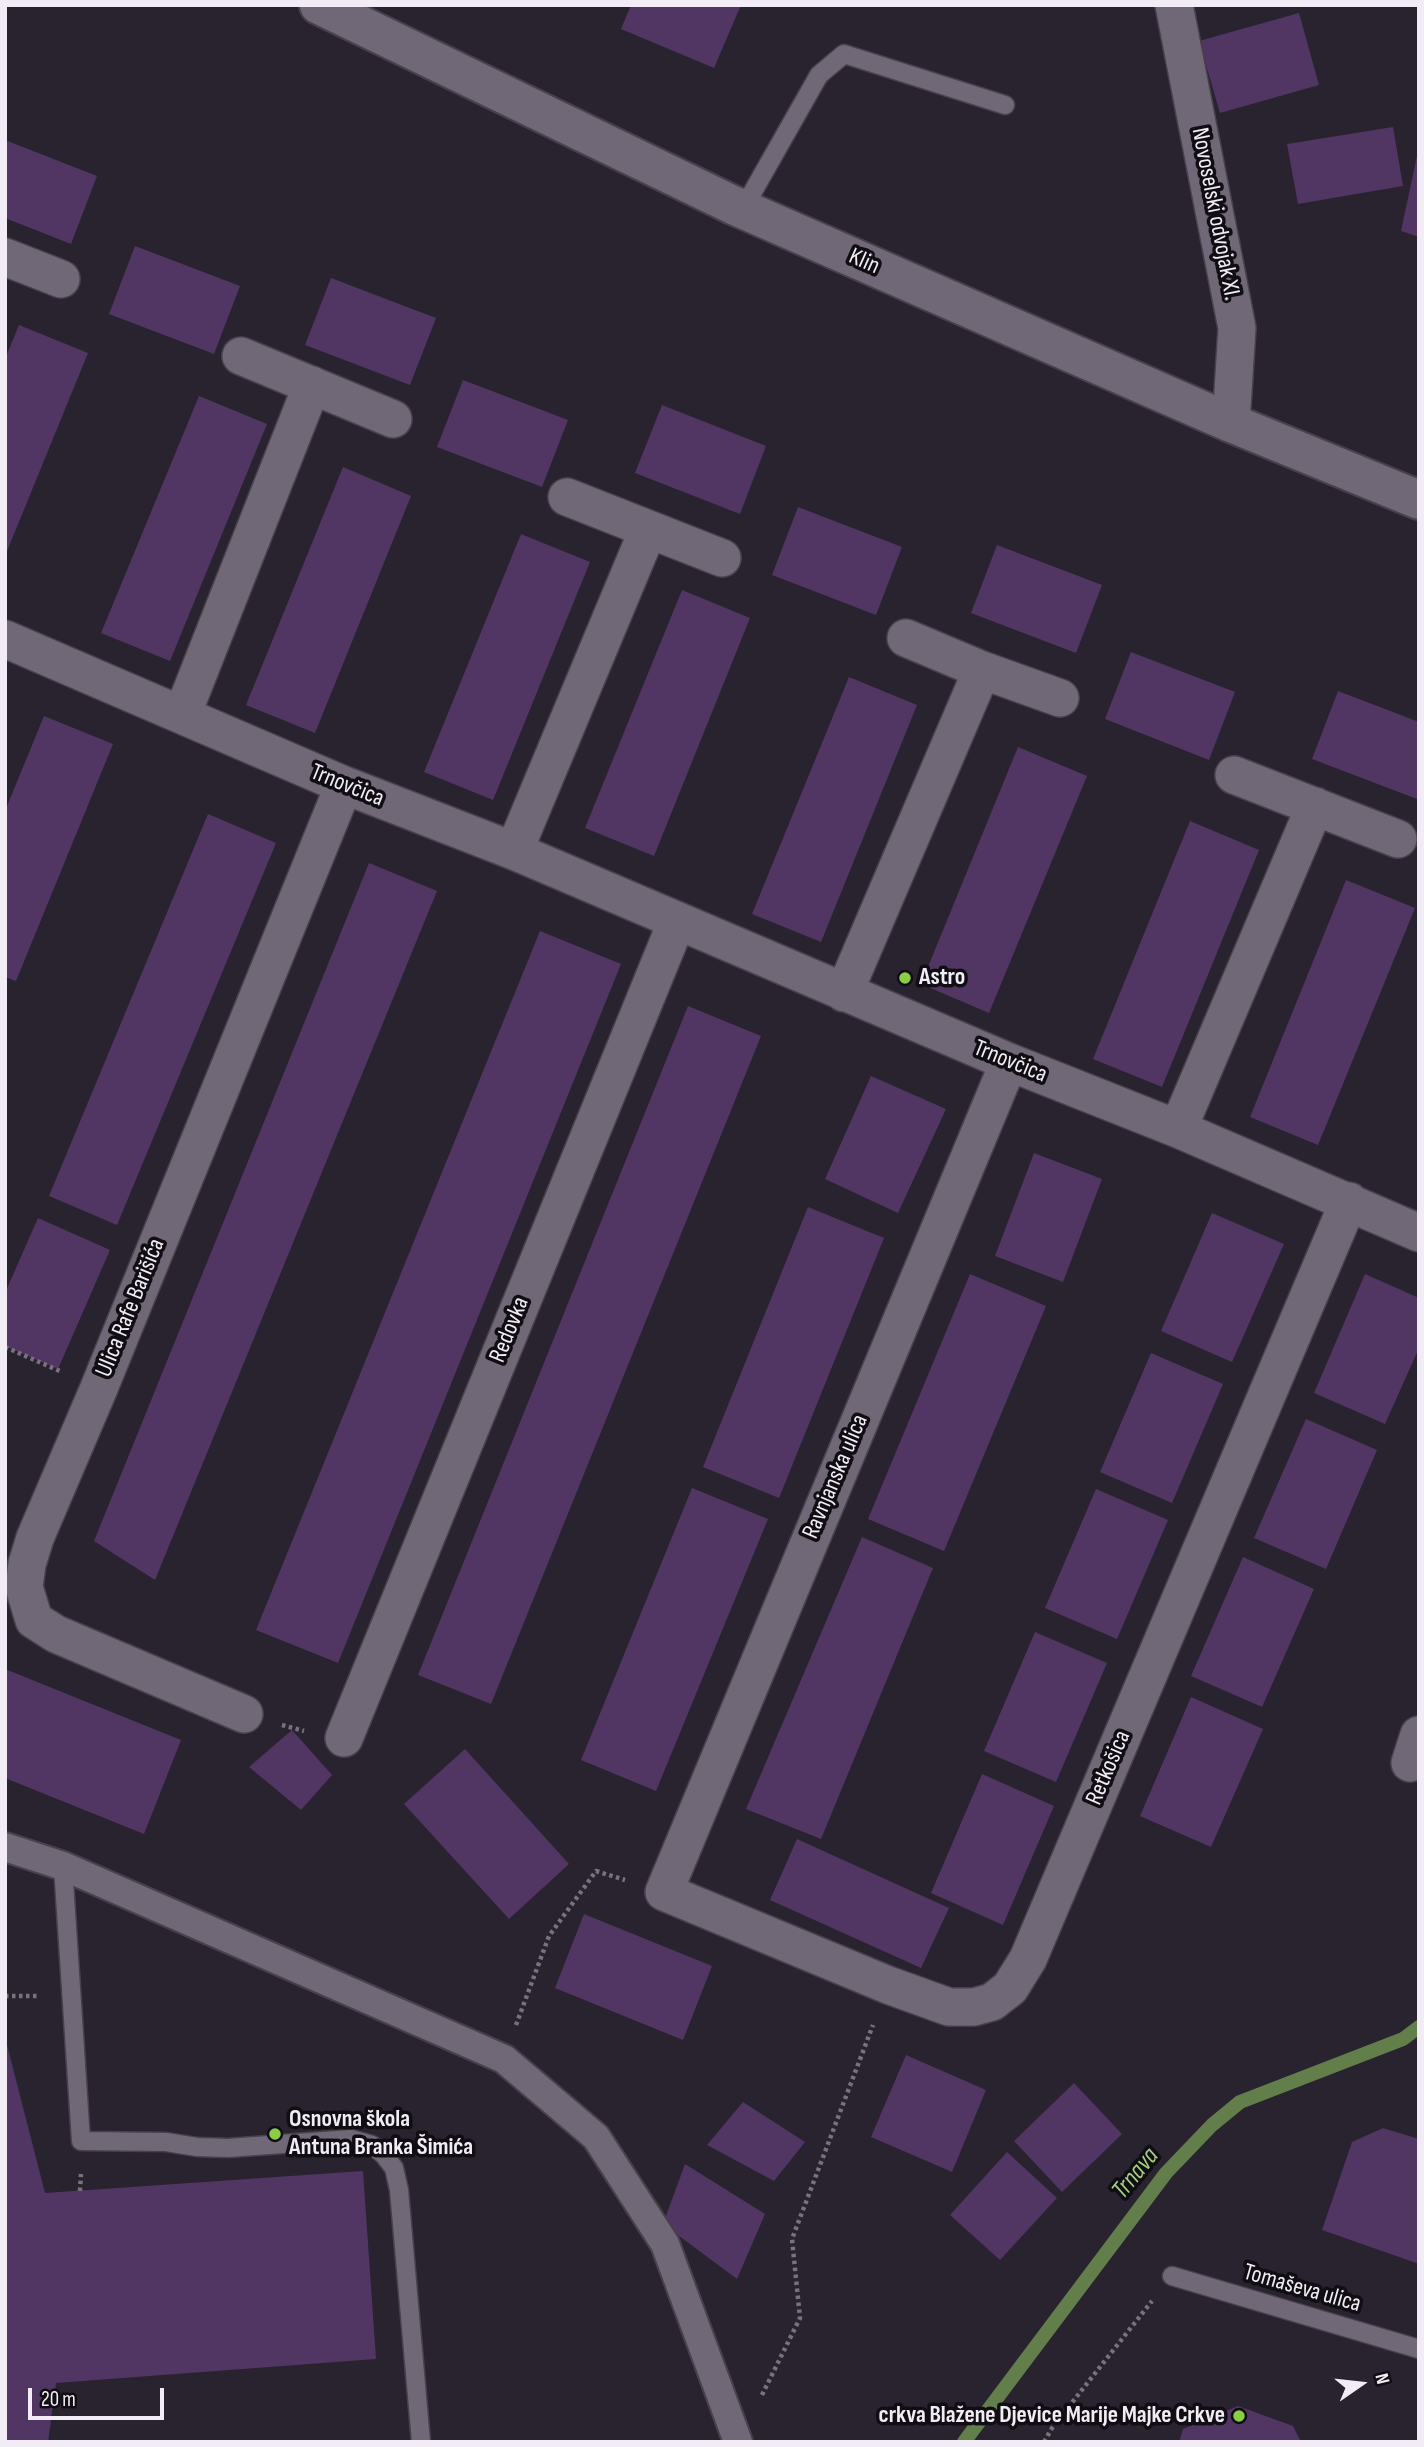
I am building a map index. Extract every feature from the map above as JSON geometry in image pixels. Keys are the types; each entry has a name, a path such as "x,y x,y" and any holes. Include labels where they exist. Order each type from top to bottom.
{"street":[{"name":"Klin","path":"319,5 743,209 1231,424 1419,499"},
{"name":"Novoselski odvojak XI.","path":"1174,5 1237,328 1231,424"},
{"path":"5,257 61,279"},
{"path":"241,356 393,419"},
{"path":"182,715 312,385"},
{"path":"567,497 722,558"},
{"path":"514,851 648,530"},
{"path":"906,638 982,670 1060,698"},
{"name":"Trnovčica","path":"8,648 182,715 344,785 514,851 844,993 1178,1129 1419,1233"},
{"path":"844,993 982,670"},
{"path":"1234,775 1398,839"},
{"name":"Ulica Rafe Barišića","path":"244,1714 56,1634 34,1620 24,1587 27,1564 35,1538 99,1388 344,785"},
{"path":"1178,1129 1315,806"},
{"name":"Redovka","path":"344,1738 677,921"},
{"name":"Ravnjanska ulica","path":"664,1892 1009,1062"},
{"name":"Retkošica","path":"664,1892 888,1985 949,2007 974,2007 992,2002 1010,1988 1028,1959 1349,1201"},
{"path":"5,1847 63,1866 504,2059 596,2137 665,2244 738,2442"}],"lane":[{"path":"743,209 819,75 844,54 1005,105"},
{"path":"63,1866 81,2141 166,2142 228,2148 351,2139 372,2145 384,2155 394,2168 399,2190 421,2442"},
{"name":"Tomaševa ulica","path":"1172,2276 1419,2348"}],"path":[{"path":"5,1347 99,1388"},
{"path":"244,1714 300,1731 344,1738"},
{"path":"504,2059 549,1937 596,1871 664,1892"},
{"path":"757,2405 800,2318 792,2239 888,1985"},
{"path":"1044,2442 1060,2417 1172,2276"}],"building":[{"path":"631,5 741,5 714,68 621,29"},
{"path":"1299,13 1319,85 1220,113 1199,41"},
{"path":"1393,127 1403,186 1298,204 1287,144"},
{"path":"5,140 97,176 71,244 5,218"},
{"path":"1419,151 1419,237 1401,231"},
{"path":"135,246 240,286 214,354 109,314"},
{"path":"331,278 436,318 410,385 305,345"},
{"path":"19,325 88,353 5,556 5,359"},
{"path":"463,380 568,420 542,487 437,447"},
{"path":"199,396 267,424 170,661 101,633"},
{"path":"662,405 766,446 740,514 635,473"},
{"path":"343,467 411,496 315,733 246,705"},
{"path":"798,507 902,547 876,615 772,575"},
{"path":"521,534 590,562 493,800 424,772"},
{"path":"997,545 1102,585 1076,653 971,613"},
{"path":"682,590 750,618 654,856 585,828"},
{"path":"1131,652 1235,692 1209,760 1105,719"},
{"path":"849,677 917,705 821,942 752,914"},
{"path":"1338,691 1419,722 1417,799 1312,759"},
{"path":"44,716 113,744 16,981 5,977 5,811"},
{"path":"1018,747 1087,776 989,1013 921,984"},
{"path":"208,814 276,843 117,1225 49,1196"},
{"path":"1190,821 1259,850 1162,1087 1093,1059"},
{"path":"369,863 437,891 155,1580 94,1541"},
{"path":"1346,880 1415,908 1318,1145 1250,1117"},
{"path":"540,931 621,964 338,1663 256,1630"},
{"path":"688,1006 761,1036 491,1704 418,1675"},
{"path":"871,1076 946,1109 898,1213 825,1179"},
{"path":"1034,1153 1102,1179 1063,1282 995,1256"},
{"path":"808,1207 884,1238 779,1498 703,1467"},
{"path":"1212,1213 1284,1244 1232,1362 1161,1331"},
{"path":"38,1218 110,1250 58,1369 5,1346 5,1293"},
{"path":"970,1274 1046,1306 944,1551 868,1519"},
{"path":"1365,1274 1419,1298 1419,1348 1385,1424 1314,1393"},
{"path":"1151,1353 1223,1384 1172,1503 1100,1472"},
{"path":"1306,1419 1377,1450 1326,1569 1254,1538"},
{"path":"692,1488 768,1519 656,1791 581,1760"},
{"path":"1096,1489 1168,1520 1117,1639 1045,1608"},
{"path":"862,1537 933,1568 821,1839 746,1809"},
{"path":"1243,1557 1314,1589 1262,1707 1191,1676"},
{"path":"1035,1632 1107,1663 1056,1782 984,1751"},
{"path":"5,1669 181,1740 144,1834 5,1778"},
{"path":"1191,1697 1263,1729 1211,1847 1140,1816"},
{"path":"292,1730 332,1775 301,1810 249,1767"},
{"path":"465,1749 569,1864 509,1919 404,1804"},
{"path":"982,1774 1054,1806 1003,1925 931,1893"},
{"path":"797,1839 949,1908 921,1968 770,1900"},
{"path":"584,1914 712,1966 683,2040 555,1988"},
{"path":"6,2041 45,2193 363,2171 376,2359 56,2383 48,2442 5,2442"},
{"path":"906,2055 986,2090 952,2172 871,2137"},
{"path":"1074,2083 1122,2134 1062,2192 1014,2141"},
{"path":"743,2102 805,2142 774,2181 707,2145"},
{"path":"1383,2128 1419,2139 1419,2264 1322,2230 1352,2142"},
{"path":"1007,2152 1057,2198 1000,2260 950,2215"},
{"path":"685,2164 765,2214 737,2279 663,2224"},
{"name":"crkva Blažene Djevice Marije Majke Crkve","path":"1238,2406 1293,2426 1301,2442 1179,2442 1183,2429"}],"waterway":[{"name":"Trnava","path":"964,2442 1166,2173 1212,2125 1240,2102 1403,2039 1419,2027"}],"place":[{"name":"Astro","path":"905,978"},
{"name":"Osnovna škola Antuna Branka Šimića","path":"275,2134"},
{"name":"crkva Blažene Djevice Marije Majke Crkve","path":"1239,2416"}]}
